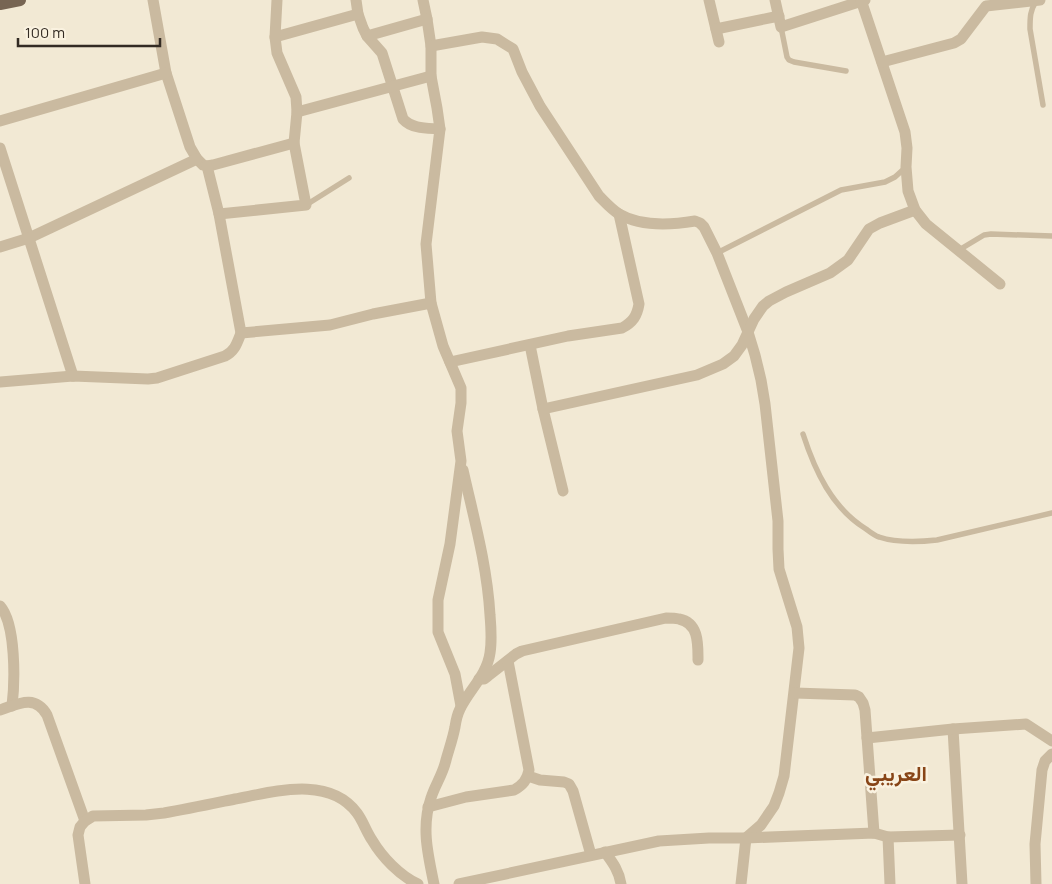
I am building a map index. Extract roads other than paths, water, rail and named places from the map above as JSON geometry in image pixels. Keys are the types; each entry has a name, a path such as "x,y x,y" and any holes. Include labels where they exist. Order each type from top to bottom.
{"main road":[{"path":"0,4 20,0"}],"street":[{"path":"153,0 166,73 190,147 197,159 207,166 294,143"},
{"path":"219,214 306,205 294,143 297,112 296,97 277,53 275,36 277,0"},
{"path":"356,0 359,21 382,53 401,116 412,126 440,129"},
{"path":"423,0 431,46 431,76 440,129 426,244 431,303 443,346 461,388 462,396 457,431 480,540 490,605 491,638 487,664 480,679 461,706 443,772 428,807 426,816 427,850 434,884"},
{"path":"710,0 719,42"},
{"path":"775,0 780,22"},
{"path":"716,30 780,22 862,0 905,132 908,192 915,210 926,224 1000,284"},
{"path":"882,62 954,43 961,39 985,3 1038,1"},
{"path":"275,36 358,14"},
{"path":"368,36 427,19"},
{"path":"431,46 482,37 497,38 513,49 522,72 540,106 605,203 619,214 635,220 658,224 695,221 704,226 717,253 748,332 755,355 765,404 778,521 779,569 797,627 800,648 784,776 774,806 761,825 746,838 741,884"},
{"path":"0,121 166,73"},
{"path":"297,112 431,76"},
{"path":"0,148 73,376"},
{"path":"0,247 29,238 197,159"},
{"path":"0,382 73,376 158,378 224,356 234,349 241,333 219,214 207,166"},
{"path":"543,409 697,375 723,364 734,356 742,346 754,319 769,301 830,273 848,260 869,229 915,210"},
{"path":"450,362 568,336 622,328 629,324 638,312 639,304 619,214"},
{"path":"241,333 330,325 372,314 431,303"},
{"path":"530,345 563,491"},
{"path":"461,706 455,674 438,632 438,600 450,544 462,461"},
{"path":"0,606 6,613 12,648 14,677 12,706"},
{"path":"480,679 484,679 516,654 528,649 666,618 678,618 688,623 694,631 698,644 698,660"},
{"path":"428,807 466,797 514,790 525,782 529,770 508,661"},
{"path":"794,693 855,695 863,703 868,738 874,833"},
{"path":"0,710 23,702 35,703 44,710 85,821"},
{"path":"868,738 1026,724 1052,741"},
{"path":"953,729 962,884"},
{"path":"1036,884 1036,844 1042,770 1045,761 1052,754"},
{"path":"528,776 569,784 574,791 591,855"},
{"path":"85,884 78,835 80,827 85,821 94,816 164,813 290,790 323,791 332,794 349,805 356,812 371,840 381,853 404,875 418,884"},
{"path":"458,884 659,841 874,833 888,837 960,835"},
{"path":"888,837 890,884"},
{"path":"605,852 616,866 621,884"}],"lane":[{"path":"1038,1 1031,10 1030,29 1043,104"},
{"path":"780,22 789,60 846,71"},
{"path":"717,253 841,190 885,182 906,168"},
{"path":"306,205 349,178"},
{"path":"959,250 984,235 1052,236"},
{"path":"803,434 810,456 825,486 844,511 858,524 878,537 897,541 920,542 937,540 1052,513"}],"district":[{"name":"العريبي","path":"896,773"}]}
